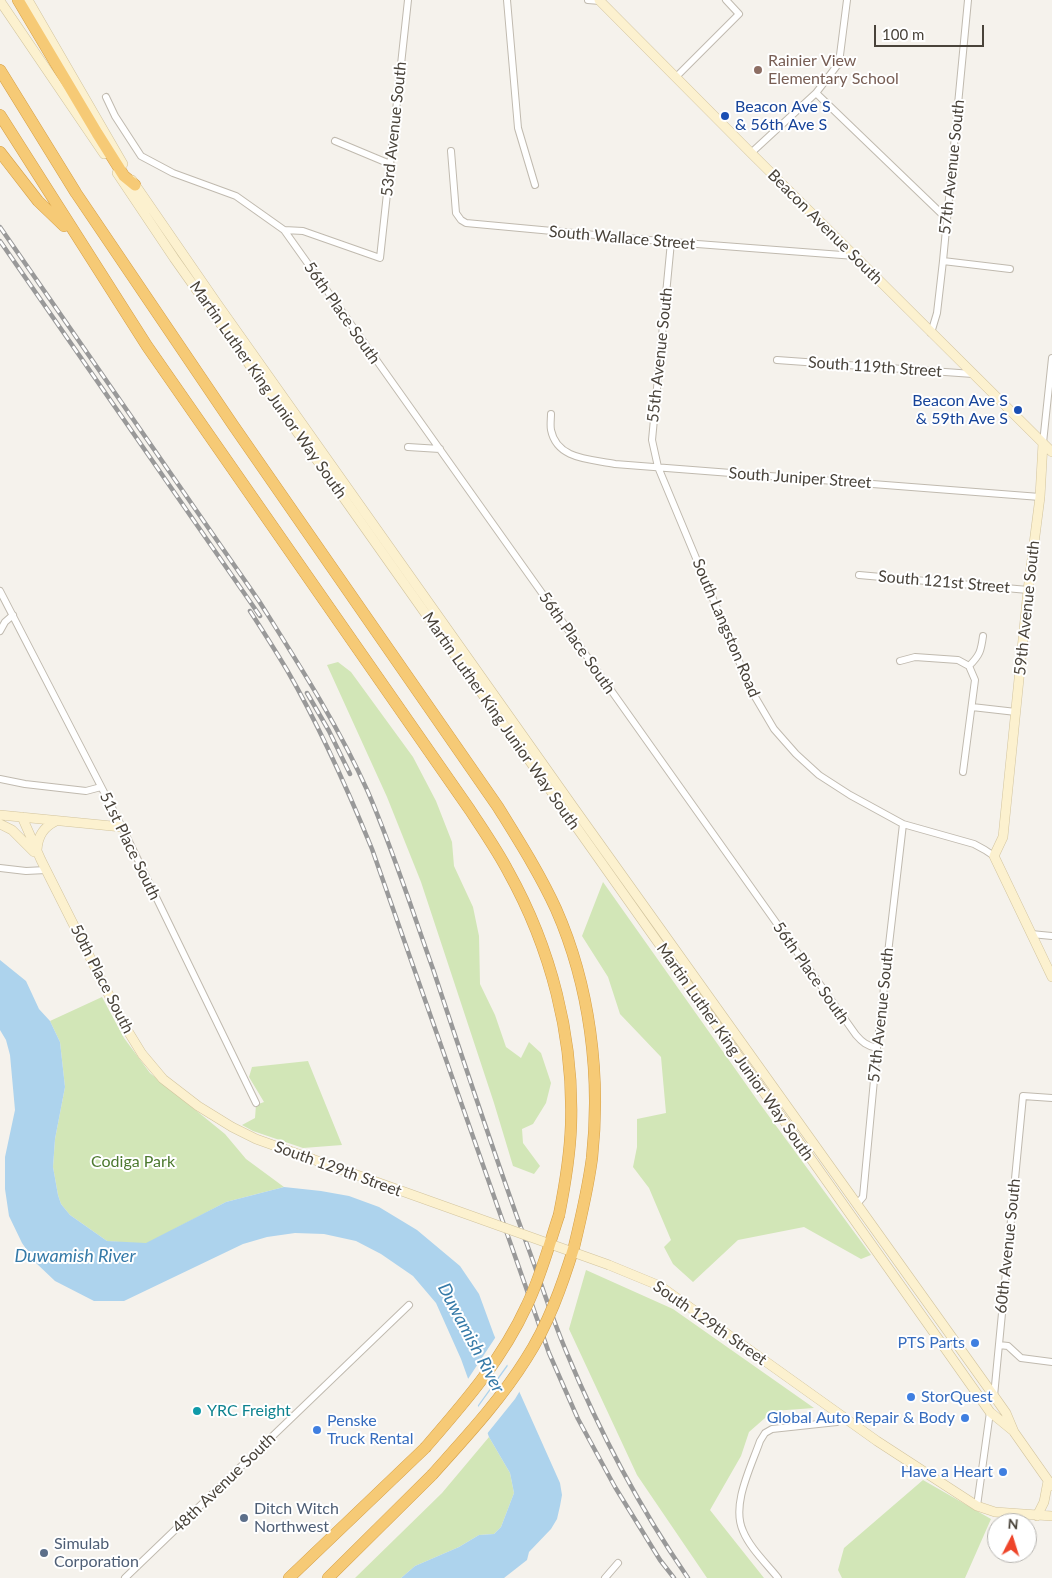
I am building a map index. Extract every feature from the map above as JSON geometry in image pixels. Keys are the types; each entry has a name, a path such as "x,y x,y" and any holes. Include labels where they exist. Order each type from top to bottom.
{"highway":[{"path":"18,0 124,176 136,186"},
{"path":"0,70 76,193 233,425 498,807 536,869 556,910 569,942 589,1019 594,1070 595,1112 592,1158 586,1196 562,1287 527,1358 495,1403 432,1475 328,1578"},
{"path":"0,115 147,346 470,810 508,870 525,903 545,951 560,1005 567,1044 571,1101 571,1126 565,1182 559,1215 527,1306 495,1361 472,1394 425,1448 289,1578"},
{"path":"0,152 38,201 76,237"},
{"path":"284,1578 317,1551"}],"main road":[{"name":"Martin Luther King Junior Way South","path":"28,0 136,186 216,302 1006,1413 1014,1432 1050,1484"},
{"name":"Beacon Avenue South","path":"600,0 1052,452"},
{"name":"Martin Luther King Junior Way South","path":"0,1 174,258 990,1412 1014,1432"},
{"name":"59th Avenue South","path":"994,856 1003,837 1028,590 1040,497 1043,443"},
{"path":"0,815 122,827"},
{"path":"19,836 22,817"},
{"name":"50th Place South","path":"22,817 46,870 124,1023 142,1054 163,1079 198,1106 232,1126"},
{"path":"39,856 38,843 42,832 48,825 56,821"},
{"path":"0,824 19,836 39,856"},
{"path":"994,856 1052,977"},
{"name":"South 129th Street","path":"232,1126 256,1139 609,1265 660,1286 843,1416 977,1506 995,1512 1006,1513"},
{"path":"1037,1516 1050,1484"},
{"name":"South 129th Street","path":"1037,1516 1052,1516"}],"street":[{"name":"53rd Avenue South","path":"284,230 303,231 380,258 408,0"},
{"path":"507,0 518,128 535,184"},
{"path":"588,0 600,0"},
{"path":"676,77 739,14 726,0"},
{"path":"751,153 816,93 838,63 847,0"},
{"name":"57th Avenue South","path":"931,333 936,313 943,261 968,0"},
{"path":"816,93 946,218"},
{"path":"106,97 118,122 142,156 174,173 236,196 284,230"},
{"path":"335,141 390,164"},
{"name":"South Wallace Street","path":"451,151 457,216 463,222 671,242 855,256"},
{"name":"56th Place South","path":"284,230 856,1035 870,1047 877,1048"},
{"name":"55th Avenue South","path":"658,467 652,440 671,242"},
{"path":"943,261 1010,269"},
{"name":"59th Avenue South","path":"1043,443 1052,358"},
{"name":"South 119th Street","path":"777,360 973,374"},
{"name":"South Juniper Street","path":"551,414 551,430 561,450 568,454 615,464 1040,497"},
{"path":"408,447 440,449"},
{"name":"South Langston Road","path":"658,467 751,690 774,728 796,754 819,775 850,795 903,824 974,844 994,856"},
{"name":"South 121st Street","path":"859,575 1028,590"},
{"name":"51st Place South","path":"0,591 122,827 256,1102"},
{"path":"0,631 12,615"},
{"path":"969,666 981,650 983,636"},
{"path":"900,661 915,657 958,660 969,666 975,680 963,772"},
{"path":"972,707 1016,712"},
{"path":"0,779 86,791 101,787"},
{"name":"57th Avenue South","path":"856,1204 863,1197 877,1048 903,824"},
{"path":"0,868 26,871 46,870"},
{"path":"1031,934 1052,936"},
{"name":"60th Avenue South","path":"994,1396 1023,1096 1052,1098"},
{"name":"48th Avenue South","path":"125,1578 409,1305"},
{"path":"999,1345 1008,1346 1021,1358 1052,1362"},
{"path":"977,1506 990,1412"},
{"path":"778,1578 749,1542 740,1521 741,1498 760,1442 765,1433 772,1429 837,1422 843,1416"},
{"path":"604,1578 618,1563"}],"green space":[{"path":"338,662 351,672 413,757 436,801 452,842 454,866 473,907 479,936 480,984 495,1015 506,1047 521,1058 529,1042 541,1053 551,1083 546,1103 533,1124 522,1129 523,1143 540,1166 534,1174 513,1166 421,882 387,797 327,665"},
{"path":"603,882 760,1104 871,1255 861,1259 804,1227 738,1240 693,1282 673,1264 664,1247 671,1240 649,1188 633,1167 637,1147 637,1119 666,1113 661,1057 620,1014 608,977 582,936"},
{"name":"Codiga Park","path":"102,997 124,1038 150,1073 225,1134 246,1159 284,1187 226,1202 146,1244 107,1241 70,1215 61,1204 53,1167 55,1139 65,1087 60,1042 50,1021"},
{"path":"308,1061 342,1145 303,1148 253,1131 242,1125 255,1118 256,1105 264,1102 249,1077 252,1067"},
{"path":"586,1270 673,1309 814,1408 773,1411 749,1432 741,1456 710,1510 764,1578 707,1578 637,1475 569,1329"},
{"path":"489,1437 510,1473 514,1493 501,1527 494,1534 479,1535 459,1547 415,1566 401,1578 355,1578 442,1493"},
{"path":"923,1480 987,1517 987,1528 965,1578 842,1578 838,1570 844,1548"}],"water":[{"name":"Duwamish River","path":"0,960 26,981 39,1009 50,1021 60,1042 65,1087 55,1139 53,1167 61,1204 70,1215 107,1241 146,1243 226,1202 284,1187 349,1196 379,1207 417,1230 460,1266 479,1294 494,1335 560,1483 562,1495 557,1519 551,1529 529,1552 527,1560 504,1578 401,1578 415,1566 459,1547 479,1535 494,1534 501,1527 514,1493 510,1473 489,1437 461,1359 436,1303 413,1276 381,1254 356,1241 324,1234 295,1233 267,1237 243,1244 124,1301 94,1301 55,1281 36,1263 22,1243 9,1216 5,1189 5,1157 15,1110 10,1055 6,1040 0,1030"}],"pier":[{"path":"497,1335 509,1362 476,1408 466,1382"},
{"path":"510,1363 521,1389 486,1435 476,1410"}],"railway":[{"path":"0,227 259,601 344,743 368,792 402,880 492,1145 561,1339 592,1410 621,1468 653,1524 688,1578"},
{"path":"0,241 260,616"},
{"path":"250,611 311,713 372,849 549,1353 578,1419 615,1487 660,1560 674,1578"},
{"path":"307,693 329,731 350,774"}],"place":[{"name":"Rainier View Elementary School","path":"758,70"},
{"name":"Beacon Ave S & 56th Ave S","path":"725,116"},
{"name":"Beacon Ave S & 59th Ave S","path":"1018,410"},
{"name":"PTS Parts","path":"975,1343"},
{"name":"StorQuest","path":"911,1397"},
{"name":"YRC Freight","path":"197,1411"},
{"name":"Global Auto Repair & Body","path":"965,1418"},
{"name":"Penske Truck Rental","path":"317,1430"},
{"name":"Have a Heart","path":"1003,1472"},
{"name":"Ditch Witch Northwest","path":"244,1518"},
{"name":"Simulab Corporation","path":"44,1553"}]}
